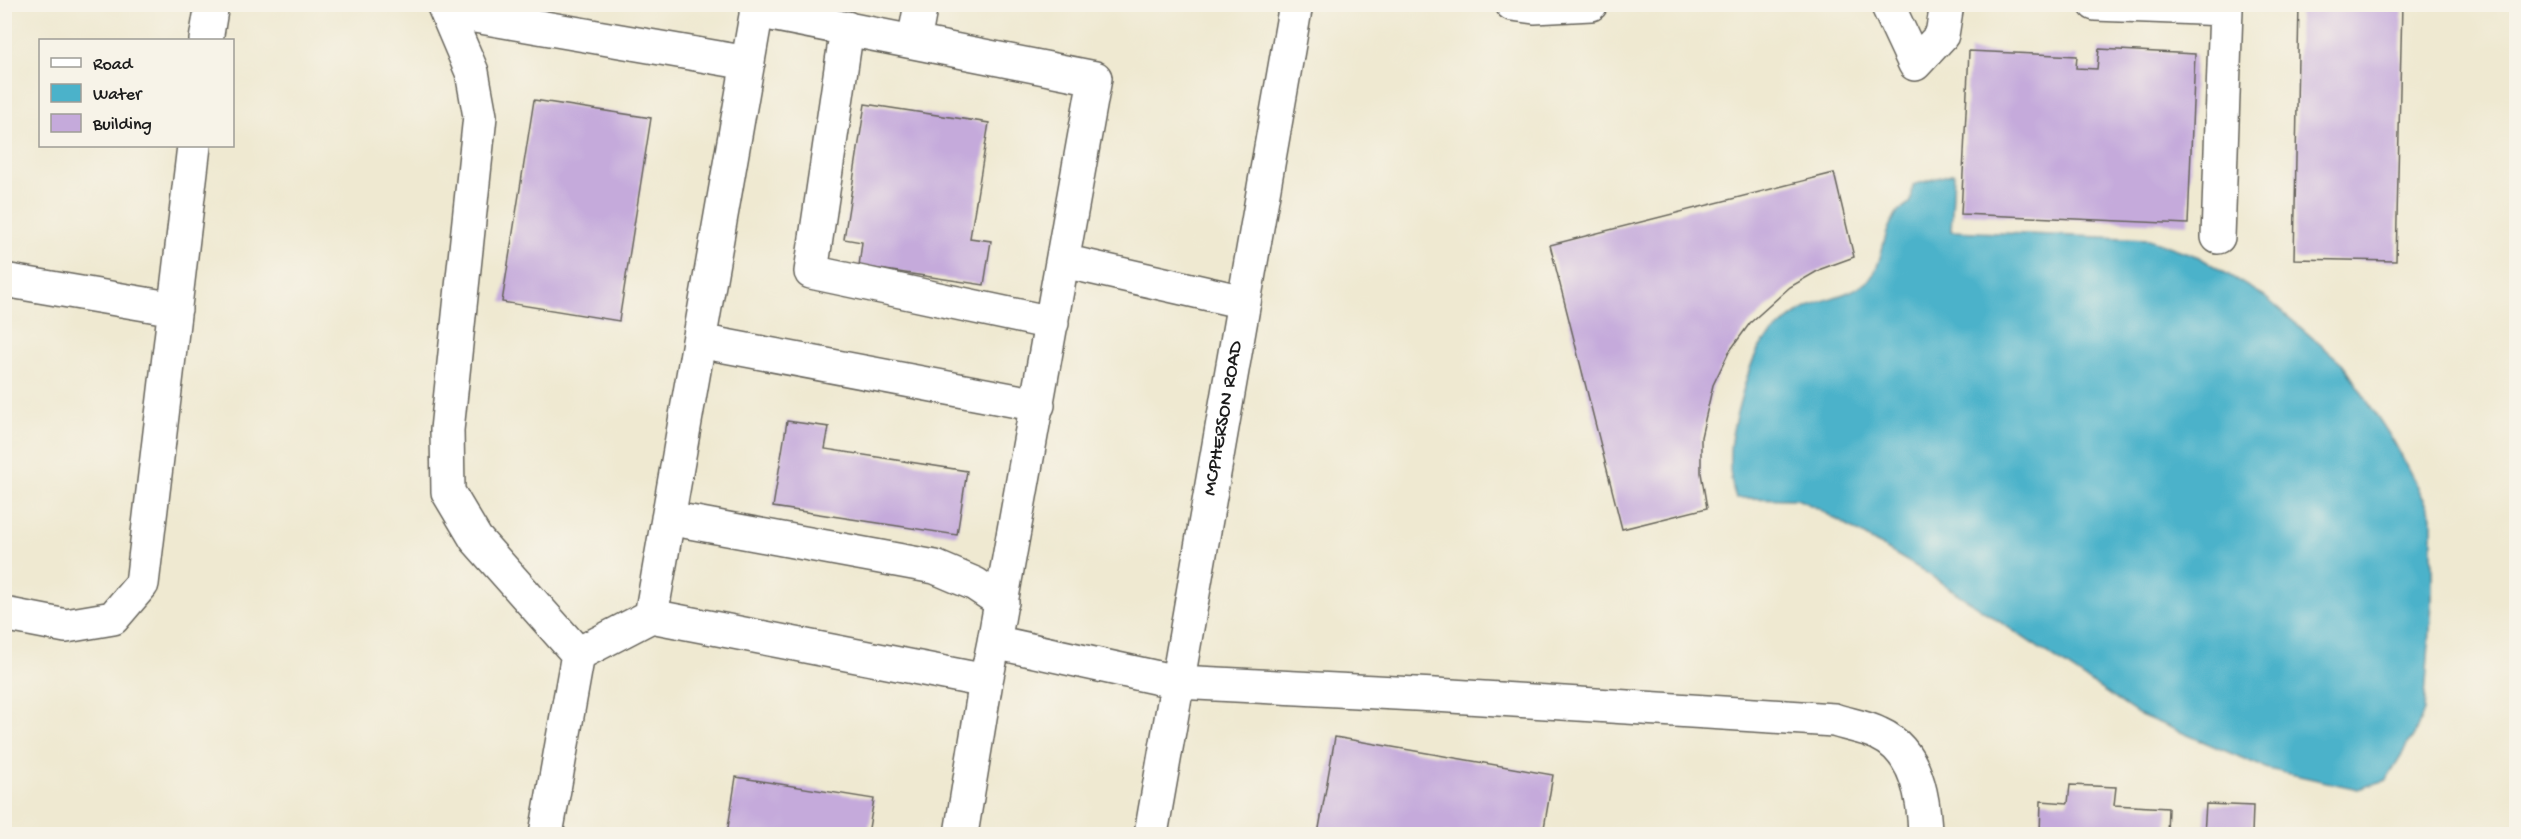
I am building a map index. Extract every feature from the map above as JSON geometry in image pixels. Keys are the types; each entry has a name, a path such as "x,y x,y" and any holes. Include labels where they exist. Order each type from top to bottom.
{"main road":[{"path":"207,39 212,4"},
{"path":"914,42 921,4"},
{"name":"MCPHERSON ROAD","path":"1151,834 1296,4"},
{"path":"1512,4 1534,7 1591,4"},
{"path":"1887,4 1915,64 1942,36 1947,4"},
{"path":"2095,4 2226,7 2218,237"},
{"path":"445,8 748,63"},
{"path":"445,8 472,72 480,116 447,430 448,492 476,539 578,654"},
{"path":"651,616 757,8 1095,78 1038,405 986,681 961,834"},
{"path":"847,28 811,272 1052,323"},
{"path":"4,614 66,626 113,618 142,584 194,147"},
{"path":"1063,261 1244,302"},
{"path":"4,280 175,309"},
{"path":"699,341 1038,405"},
{"path":"668,518 935,567 975,584 1002,602"},
{"path":"578,654 651,616 986,681"},
{"path":"994,642 1178,682 1459,696 1834,720 1880,734 1907,756 1924,802 1925,834"},
{"path":"546,834 578,654"}],"water":[{"path":"1954,173 1951,231 2149,239 2199,257 2265,297 2343,364 2394,442 2432,515 2432,604 2424,711 2415,733 2386,780 2358,789 2268,769 2138,714 1922,570 1817,508 1797,499 1736,498 1730,470 1731,443 1746,382 1760,347 1801,311 1865,283 1877,266 1892,221 1911,202 1913,185"}],"building":[{"path":"2299,4 2402,4 2396,261 2294,259"},
{"path":"2099,49 2195,54 2188,224 1961,214 1969,51 2077,56 2076,68 2097,69"},
{"path":"534,100 651,118 619,321 502,302"},
{"path":"865,104 989,123 970,238 991,241 984,285 859,266 862,242 844,239"},
{"path":"1834,173 1854,257 1821,269 1790,287 1750,323 1729,352 1713,385 1701,437 1701,473 1707,508 1622,529 1550,245"},
{"path":"787,421 829,427 825,449 967,471 957,535 773,507"},
{"path":"1335,737 1553,775 1543,834 1318,834"},
{"path":"736,777 874,799 868,834 727,834"},
{"path":"2070,785 2116,787 2114,805 2168,808 2167,834 2040,834 2041,801 2068,803"},
{"path":"2206,804 2253,806 2252,834 2204,834"}]}
